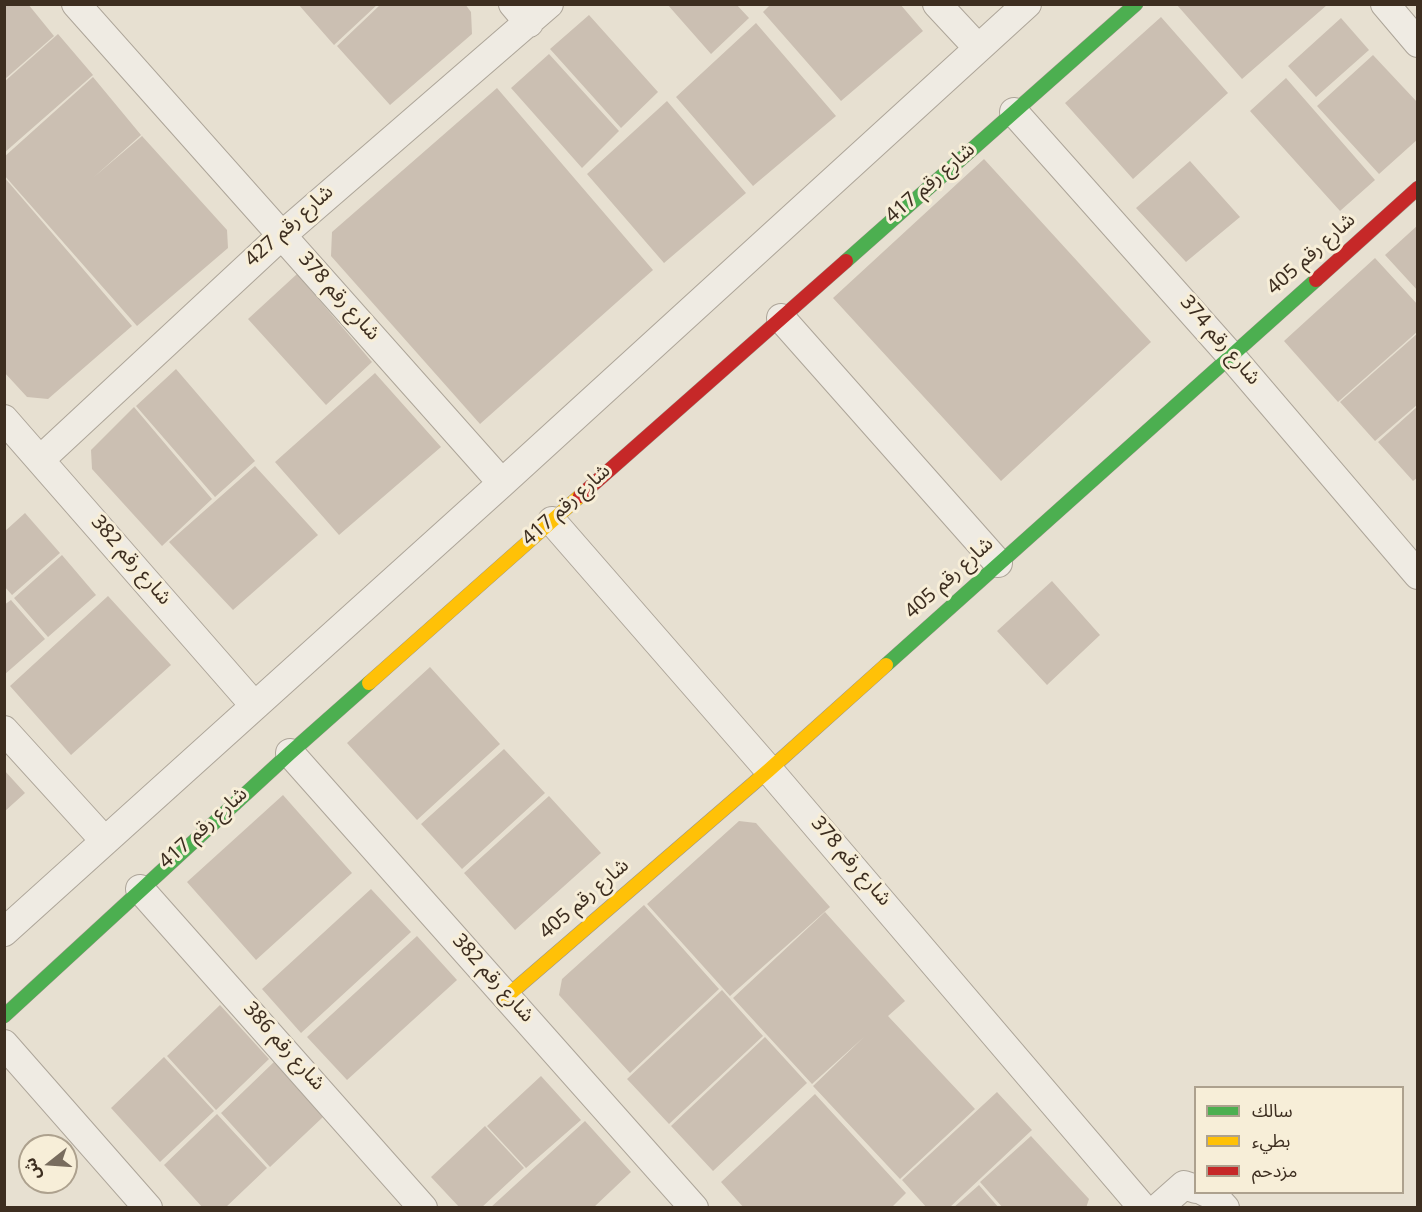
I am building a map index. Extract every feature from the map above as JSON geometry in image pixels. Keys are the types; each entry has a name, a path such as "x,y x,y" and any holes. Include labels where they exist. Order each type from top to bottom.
{"street":[{"name":"شارع رقم 378","path":"76,4 502,483"},
{"path":"937,4 978,48"},
{"path":"4,932 502,483 1027,4"},
{"name":"شارع رقم 417","path":"4,1016 290,753 1136,4"},
{"path":"1385,4 1418,43"},
{"name":"شارع رقم 427","path":"40,460 281,236 530,11"},
{"name":"شارع رقم 374","path":"1014,112 1231,356 1418,575"},
{"name":"شارع رقم 405","path":"506,997 769,770 1418,188"},
{"path":"781,318 998,563"},
{"name":"شارع رقم 382","path":"4,419 254,705"},
{"name":"شارع رقم 378","path":"552,521 769,770 1143,1208"},
{"path":"4,730 104,840"},
{"name":"شارع رقم 382","path":"290,753 694,1208"},
{"name":"شارع رقم 386","path":"140,889 423,1208"},
{"path":"4,1044 148,1208"},
{"path":"1158,1208 1184,1185 1194,1188"},
{"path":"1210,1194 1225,1208"}],"building":[{"path":"5,4 28,4 54,36 5,79"},
{"path":"298,4 378,4 334,45"},
{"path":"381,4 465,4 471,12 472,34 390,105 337,46"},
{"path":"667,4 736,4 749,18 711,54"},
{"path":"771,4 900,4 923,31 841,101 763,12"},
{"path":"1177,5 1327,5 1242,79"},
{"path":"589,15 658,92 621,128 550,49"},
{"path":"1161,17 1228,93 1133,179 1065,103"},
{"path":"1341,18 1369,50 1316,97 1288,66"},
{"path":"756,23 836,116 753,186 676,97"},
{"path":"58,34 93,75 4,153 4,82"},
{"path":"549,54 619,131 582,168 511,88"},
{"path":"1373,55 1418,103 1418,139 1379,174 1317,106"},
{"path":"93,77 141,135 94,177 142,136 227,230 228,248 137,326 4,175 4,157"},
{"path":"1286,78 1375,180 1340,211 1250,111"},
{"path":"497,88 653,270 480,424 331,256 332,232"},
{"path":"667,101 746,193 664,263 587,174"},
{"path":"984,159 1151,342 1001,481 833,298"},
{"path":"1190,161 1240,217 1186,262 1136,208"},
{"path":"4,177 132,326 48,399 27,397 4,372"},
{"path":"1418,225 1418,291 1385,255"},
{"path":"1375,258 1418,305 1418,331 1338,402 1284,341"},
{"path":"297,274 372,362 326,405 248,319"},
{"path":"1418,333 1418,404 1375,441 1340,402"},
{"path":"176,369 255,461 215,497 136,406"},
{"path":"375,373 441,447 339,535 275,462"},
{"path":"1418,406 1418,477 1413,481 1378,442"},
{"path":"134,407 212,499 162,546 92,469 91,450"},
{"path":"255,466 318,535 233,610 169,542"},
{"path":"25,513 60,553 12,595 4,586 4,532"},
{"path":"62,555 96,595 48,637 14,598"},
{"path":"1052,581 1100,635 1047,685 997,631"},
{"path":"108,596 171,665 71,755 10,686"},
{"path":"11,600 45,639 4,675 4,605"},
{"path":"430,667 500,744 417,820 347,743"},
{"path":"504,749 545,793 462,869 421,824"},
{"path":"4,770 25,793 4,812"},
{"path":"283,795 352,873 256,960 187,882"},
{"path":"549,796 601,853 515,930 464,873"},
{"path":"739,821 756,823 830,907 730,996 647,904"},
{"path":"371,889 411,932 301,1033 262,989"},
{"path":"644,905 719,989 630,1073 559,995 562,979"},
{"path":"825,912 905,1001 888,1016 975,1109 900,1179 813,1086 864,1037 812,1084 733,998"},
{"path":"417,936 457,980 347,1080 307,1037"},
{"path":"722,990 763,1036 669,1124 627,1079"},
{"path":"220,1005 269,1059 216,1110 167,1056"},
{"path":"765,1037 807,1083 713,1171 671,1126"},
{"path":"164,1057 214,1111 160,1162 111,1108"},
{"path":"274,1062 323,1117 270,1167 221,1113"},
{"path":"541,1076 581,1120 526,1168 487,1126"},
{"path":"997,1092 1032,1130 949,1208 927,1208 902,1180"},
{"path":"815,1094 906,1193 891,1208 744,1208 721,1182"},
{"path":"217,1114 267,1168 225,1208 203,1208 164,1165"},
{"path":"585,1121 631,1172 593,1208 490,1208"},
{"path":"485,1126 524,1168 481,1208 460,1208 431,1177"},
{"path":"1031,1136 1089,1199 1086,1208 1003,1208 980,1182"},
{"path":"979,1185 999,1208 953,1208"}],"traffic: fast":[{"path":"846,261 1136,4"},
{"path":"886,665 1316,280"},
{"path":"4,1016 369,683"}],"traffic: slow":[{"path":"369,683 580,496"},
{"path":"506,997 769,770 886,665"}],"traffic: jam":[{"path":"1316,280 1418,188"},
{"path":"580,496 846,261"}]}
